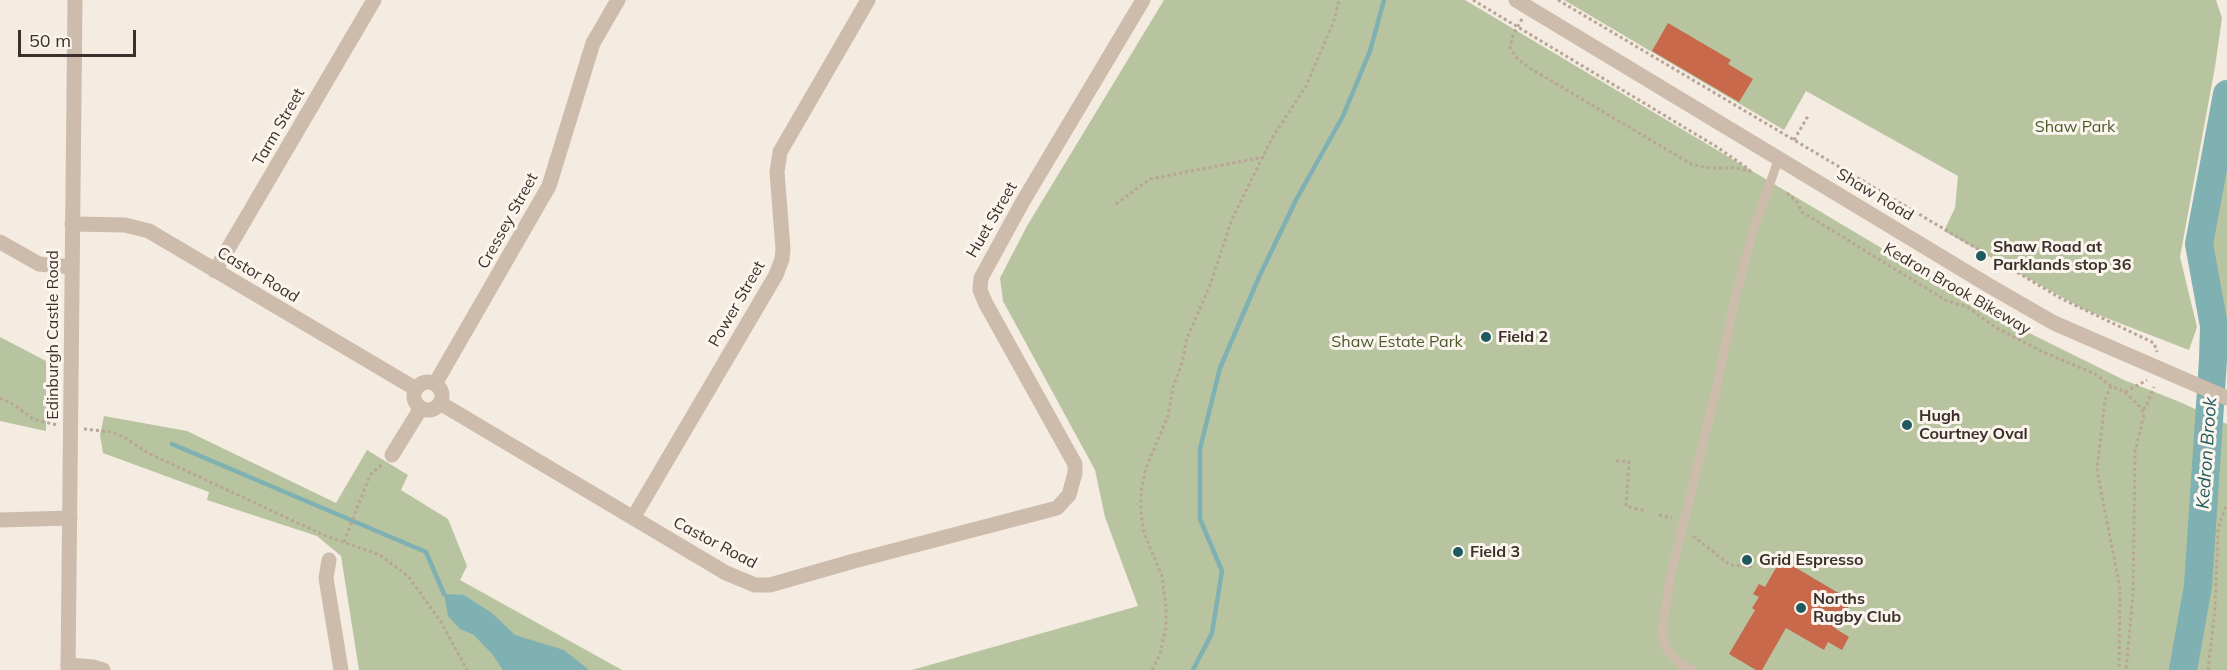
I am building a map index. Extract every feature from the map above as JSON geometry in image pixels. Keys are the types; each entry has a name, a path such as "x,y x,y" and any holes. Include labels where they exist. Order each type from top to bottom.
{"street":[{"name":"Edinburgh Castle Road","path":"68,668 75,0"},
{"name":"Tarm Street","path":"215,271 374,0"},
{"name":"Cressey Street","path":"435,384 549,186 593,43 618,0"},
{"name":"Power Street","path":"633,518 776,275 783,249 777,172 780,152 868,0"},
{"name":"Huet Street","path":"1067,499 1075,473 1075,464 986,304 980,284 982,273 1017,212 1143,0"},
{"name":"Shaw Road","path":"1516,0 1988,285 2054,322 2227,398"},
{"name":"Castor Road","path":"72,224 125,225 137,227 158,236 416,389"},
{"path":"0,242 39,264 72,267"},
{"path":"427,382 435,384 442,395 440,403 433,409 421,408 414,397 416,389 427,382"},
{"name":"Castor Road","path":"440,403 726,573 748,583 762,586 1052,511 1067,499"},
{"path":"392,455 421,408"},
{"path":"0,520 70,518"},
{"path":"329,560 326,578 342,670"},
{"path":"68,668 87,666 104,670"}],"lane":[{"path":"1692,670 1680,664 1666,648 1662,632 1670,578 1714,399 1734,303 1756,222 1779,158"}],"path":[{"path":"1152,670 1160,654 1166,617 1162,576 1144,533 1141,512 1141,491 1146,468 1168,416 1173,387 1182,363 1187,338 1210,285 1232,219 1272,138 1306,86 1334,21 1339,0"},
{"path":"1473,0 1517,27 1717,147 1753,172 1737,168 1708,168 1691,165 1527,67 1516,57 1510,47 1513,35 1517,27 1522,19"},
{"path":"1558,0 2062,299 2154,343"},
{"path":"1794,140 1808,116"},
{"path":"1116,204 1150,178 1264,157"},
{"name":"Kedron Brook Bikeway","path":"1787,193 1797,202 1802,212 1947,301 1967,307 1995,327 2041,351 2095,374 2111,386 2125,392 2142,409"},
{"path":"2111,386 2105,400 2097,470 2120,588 2119,670"},
{"path":"2126,670 2133,595 2135,452 2144,414 2142,409 2146,407 2154,387"},
{"path":"0,398 33,418 57,425"},
{"path":"83,428 112,432 124,437 170,463 326,536 380,555 408,576 441,622 467,670"},
{"path":"344,542 367,483 376,468 392,455"},
{"path":"1616,461 1629,462 1626,506 1645,511"},
{"path":"2208,670 2215,609 2218,531 2227,504"},
{"path":"1659,515 1675,519"},
{"path":"1694,530 1693,536 1730,565 1755,567"}],"green space":[{"name":"Shaw Estate Park","path":"1164,0 1465,0 1999,318 2124,380 2227,424 2227,670 912,670 1138,606 1105,517 1095,470 1003,301 1000,278 1027,226"},
{"name":"Shaw Park","path":"1564,0 2216,0 2222,18 2180,257 2197,327 2189,350 2083,309 1944,231 1955,208 1958,176 1806,91 1784,130"},
{"path":"2227,166 2227,334 2212,242"},
{"path":"0,337 46,361 46,431 0,421"},
{"path":"104,416 187,431 336,503 367,450 408,475 401,490 448,519 467,566 460,580 622,670 359,670 341,556 317,536 207,500 209,492 103,453 100,435"}],"water":[{"path":"444,594 464,595 492,613 515,635 564,650 589,670 503,670 474,635 460,629 448,616"}],"building":[{"path":"1668,23 1731,60 1728,64 1753,79 1739,102 1652,51"},
{"name":"Norths Rugby Club","path":"1781,559 1852,601 1836,629 1849,637 1842,650 1828,642 1824,650 1786,628 1762,670 1756,670 1729,654 1755,610 1752,608 1759,597 1753,594 1759,584 1765,587"}],"waterway":[{"path":"1193,670 1212,633 1222,571 1200,519 1200,449 1220,368 1259,277 1297,198 1343,116 1370,51 1384,0"},
{"name":"Kedron Brook","path":"2183,670 2198,586 2213,360 2214,326 2199,244 2227,94"},
{"path":"172,444 426,552 444,594"}],"place":[{"name":"Shaw Road at Parklands stop 36","path":"1981,256"},
{"name":"Field 2","path":"1486,337"},
{"name":"Hugh Courtney Oval","path":"1907,425"},
{"name":"Field 3","path":"1458,552"},
{"name":"Grid Espresso","path":"1747,560"},
{"name":"Norths Rugby Club","path":"1801,608"}]}
